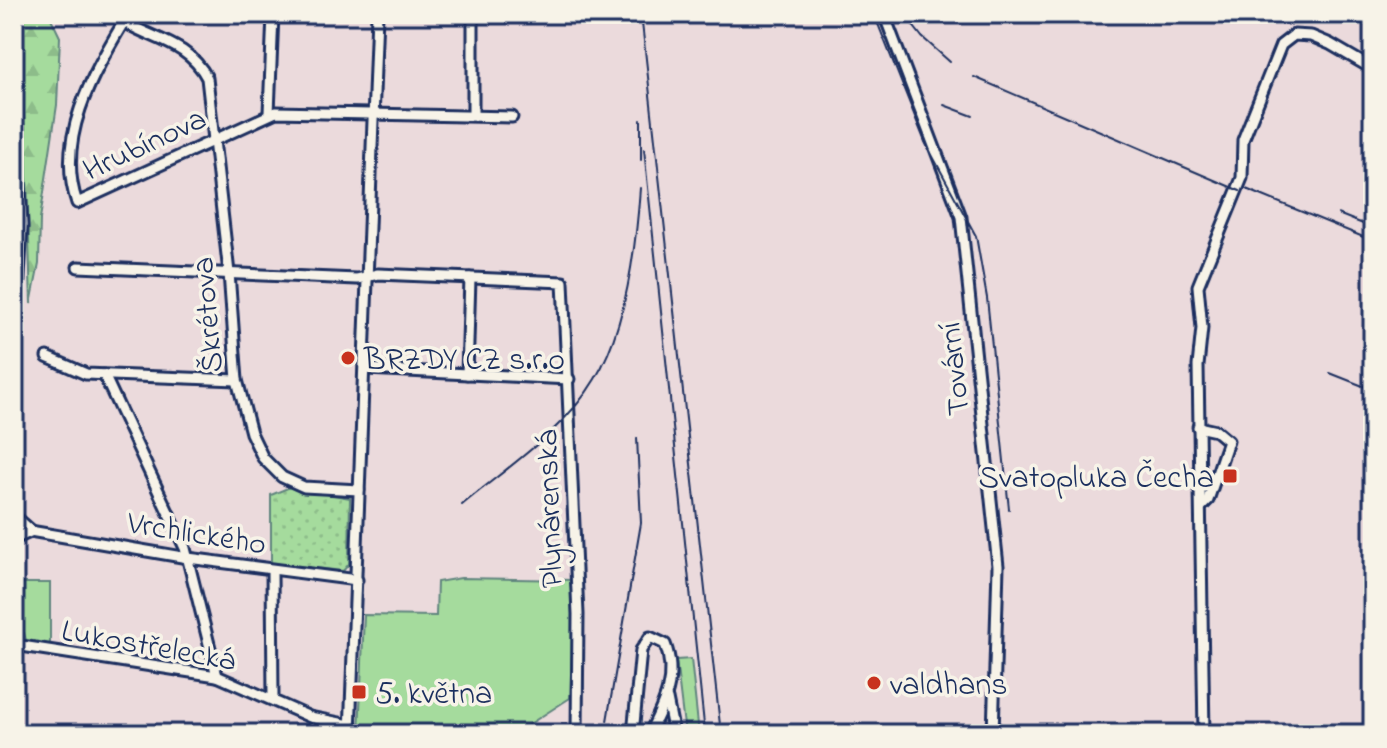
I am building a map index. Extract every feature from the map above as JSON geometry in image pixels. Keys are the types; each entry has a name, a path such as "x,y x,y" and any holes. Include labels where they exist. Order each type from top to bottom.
{"main road":[{"path":"14,91 21,226 14,343"},
{"path":"14,517 30,531 14,538"}],"street":[{"path":"112,14 123,23"},
{"path":"269,113 273,14"},
{"path":"350,730 377,14"},
{"path":"473,14 473,115"},
{"name":"Tovární","path":"884,14 961,217 998,566 993,734"},
{"name":"Škrétova","path":"123,23 179,47 197,61 211,91 237,380 251,433 263,458 282,477 304,487 359,490"},
{"name":"Hrubínova","path":"123,23 93,73 76,123 71,185 77,203 269,113 512,117"},
{"path":"1204,734 1198,427 1198,366 1202,328 1198,286 1242,178 1243,140 1281,45 1294,35 1311,36 1373,69"},
{"path":"78,267 357,279 367,275 470,278 467,374"},
{"name":"Plynárenská","path":"470,278 563,282 578,614 577,734"},
{"path":"47,357 73,371 104,375 237,380"},
{"path":"366,369 569,379"},
{"path":"104,375 188,558 217,676"},
{"path":"1198,427 1226,435 1228,441 1208,500 1201,507"},
{"name":"Vrchlického","path":"30,531 188,558 357,580"},
{"name":"Lukostřelecká","path":"272,570 273,699"},
{"path":"633,734 641,650 650,637 662,640 667,649 670,681 667,699 649,734"},
{"name":"Lukostřelecká","path":"15,645 96,661 217,676 310,717 350,730"},
{"path":"667,699 674,734"},
{"path":"14,731 19,734"}],"green space":[{"path":"14,14 49,14 60,37 57,105 40,219 39,264 31,304 26,145"},
{"path":"290,487 350,498 349,564 343,571 271,563 271,495"},
{"path":"461,578 575,580 570,698 514,734 359,734 364,615 436,616 437,582"},
{"path":"17,583 50,583 50,644 45,647 27,644 24,633 14,631"},
{"path":"691,659 699,734 685,734 676,660"}],"railway":[{"path":"641,14 721,734"},
{"path":"874,14 925,142 976,236 987,298 1009,509"},
{"path":"904,14 922,37 950,62"},
{"path":"974,77 1240,191"},
{"path":"944,105 973,116"},
{"path":"641,120 641,160"},
{"path":"644,149 705,734"},
{"path":"462,505 551,432 595,379 606,359 622,312 636,235 640,188"},
{"path":"1246,189 1373,241"},
{"path":"1338,214 1373,228"},
{"path":"1330,373 1373,390"},
{"path":"607,721 641,523 637,438"}],"place":[{"name":"BRZDY CZ s.r.o","path":"348,358"},
{"name":"Svatopluka Čecha","path":"1230,476"},
{"name":"valdhans","path":"874,683"},
{"name":"5. května","path":"359,692"}]}
